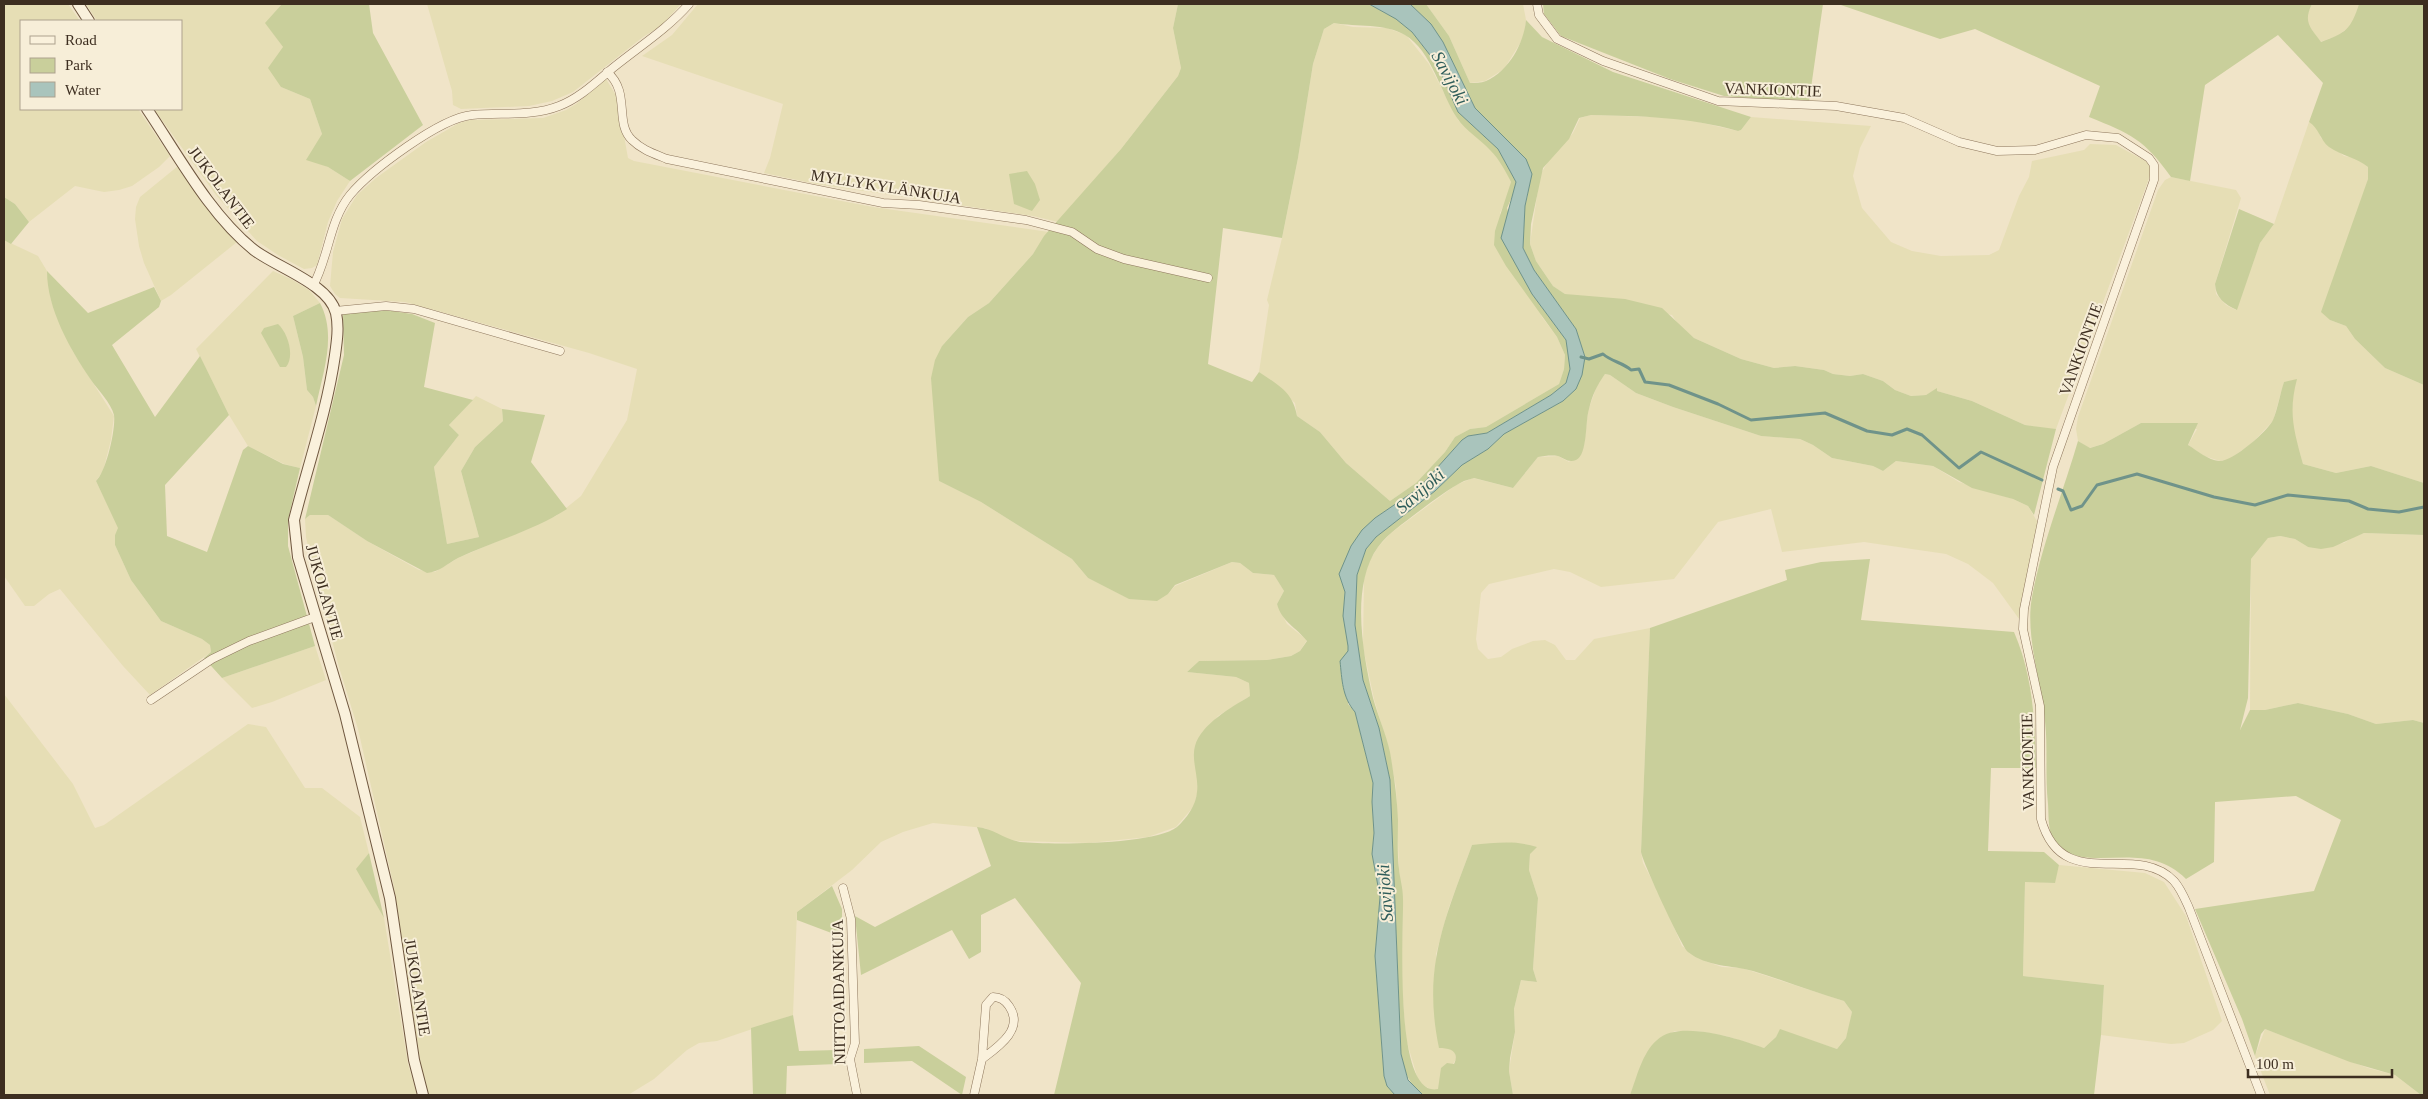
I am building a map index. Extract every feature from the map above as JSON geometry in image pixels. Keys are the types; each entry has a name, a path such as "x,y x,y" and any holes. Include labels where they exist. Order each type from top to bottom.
{"street":[{"path":"78,4 88,20"},
{"path":"313,286 322,269 334,224 350,195 365,180 423,136 441,125 470,115 526,112 558,107 572,100 647,41 664,30 689,4"},
{"name":"VANKIONTIE","path":"1537,4 1539,16 1557,39 1603,61 1718,101 1836,106 1894,116 1904,118 1959,142 1997,151 2035,150 2086,135 2118,138 2149,158 2154,165 2154,180 2053,467 2024,609 2023,629 2040,706 2041,820 2045,834 2053,847 2063,856 2076,861 2145,867 2160,872 2173,880 2189,908 2261,1095"},
{"name":"MYLLYKYLÄNKUJA","path":"607,72 618,87 622,99 625,130 632,140 647,151 667,159 883,203 919,205 1026,220 1072,232 1097,248 1124,259 1208,278"},
{"name":"JUKOLANTIE","path":"148,110 199,186 237,235 255,250 295,272 313,286 336,311 337,337 332,372 294,520 298,557 345,714 390,898 414,1060 423,1095"},
{"path":"336,311 386,306 414,309 560,352"},
{"path":"151,700 220,655 249,641 315,617"},
{"name":"NIITTOAIDANKUJA","path":"843,888 851,919 855,1042 850,1059 857,1095"},
{"path":"974,1095 982,1059 986,1006 993,997 1000,997 1009,1005 1014,1015 1012,1029 1006,1040 982,1059"}],"shaded area":[{"path":"4,4 68,4 79,20 20,20 20,110 139,110 170,156 159,167 132,186 104,192 75,186 29,222 15,204 4,197"},
{"path":"86,4 282,4 266,23 283,47 281,87 310,99 322,134 313,161 328,167 350,181 337,201 328,222 317,265 304,269 257,241 216,195 155,110 182,110 182,20 96,20"},
{"path":"427,4 681,4 661,26 643,37 573,92 552,101 529,106 461,109 453,105 452,91"},
{"path":"698,4 1178,4 1173,28 1181,68 1178,76 1121,149 1058,222 1033,216 816,184 764,173 770,158 783,104 642,56 672,35"},
{"path":"1426,4 1523,4 1526,20 1524,37 1504,69 1485,81 1470,83 1449,36"},
{"path":"2312,4 2359,4 2353,24 2337,36 2320,42 2308,24 2307,15"},
{"path":"1334,23 1353,27 1387,28 1406,35 1429,64 1458,120 1491,150 1504,167 1511,182 1508,196 1500,213 1542,317 1557,337 1565,355 1564,369 1559,384 1486,427 1470,429 1455,437 1445,452 1416,483 1390,501 1346,463 1320,432 1297,416 1295,403 1259,372 1269,305 1267,300 1298,158 1313,64 1324,29"},
{"path":"606,79 617,97 628,158 634,161 873,207 1049,232 1033,254 989,303 968,317 942,346 939,481 981,502 1072,559 1088,578 1130,599 1168,594 1175,586 1232,562 1240,563 1253,573 1274,575 1284,591 1277,604 1287,624 1307,640 1300,651 1291,656 1267,660 1199,661 1187,672 1236,677 1249,683 1250,696 1218,716 1195,746 1198,790 1194,806 1176,827 1148,837 1089,843 1019,841 1005,839 985,828 933,823 903,832 881,842 852,870 797,912 793,1015 717,1041 699,1043 687,1050 654,1079 628,1095 428,1095 422,1072 394,887 358,729 339,667 312,564 306,537 305,519 310,515 328,515 367,541 419,570 435,572 458,558 556,516 581,496 627,420 637,369 589,353 405,302 340,298 330,286 333,252 342,219 357,195 376,178 426,142 459,123 470,120 543,118 566,110"},
{"path":"1591,115 1681,118 1738,131 1741,130 1751,117 1871,126 1860,148 1853,176 1862,208 1891,242 1912,251 1941,256 1989,255 1999,250 2019,196 2029,177 2032,161 2084,150 2090,144 2116,145 2149,163 2151,173 2056,429 2047,429 2025,425 1972,401 1937,391 1937,389 1926,395 1911,396 1895,390 1883,381 1863,374 1850,376 1833,374 1824,370 1795,366 1774,368 1741,359 1694,338 1679,326 1672,315 1565,294 1553,286 1536,261 1530,244 1540,175 1549,160 1573,133 1580,118"},
{"path":"2309,122 2316,126 2321,138 2344,156 2356,158 2368,167 2368,179 2330,320 2346,326 2355,339 2385,368 2424,385 2424,483 2371,466 2336,473 2303,464 2291,423 2293,392 2296,380 2284,382 2273,421 2251,444 2228,460 2220,461 2204,456 2188,445 2197,429 2167,425 2141,423 2103,444 2089,448 2078,441 2076,429 2078,417 2158,190 2165,180 2171,177 2236,190 2241,198 2215,284 2216,294 2226,305 2236,310 2260,243 2274,224"},
{"path":"178,166 209,210 237,242 161,301 144,263 139,246 135,219 136,207 140,197"},
{"path":"4,240 38,256 47,271 51,300 72,350 114,416 111,440 103,471 96,481 119,528 115,535 115,545 131,580 161,621 202,639 210,645 211,652 150,695 123,666 60,589 49,594 34,606 25,606 4,576"},
{"path":"273,271 309,290 320,303 293,316 303,357 307,390 313,397 316,406 300,468 284,464 248,446 229,415 196,349"},
{"path":"1605,374 1610,375 1636,393 1761,436 1800,439 1832,458 1873,466 1883,471 1896,461 1933,466 1959,482 2013,499 2028,506 2041,528 2022,623 1993,583 1968,564 1946,554 1864,542 1782,552 1771,509 1718,522 1674,579 1601,587 1570,572 1554,569 1489,584 1481,593 1476,639 1478,649 1488,659 1501,657 1512,649 1533,641 1545,640 1555,645 1566,660 1575,660 1594,639 1650,628 1641,852 1643,863 1663,901 1682,946 1705,961 1722,967 1742,968 1844,1001 1852,1012 1846,1038 1837,1049 1780,1030 1776,1037 1764,1048 1726,1036 1698,1031 1675,1031 1657,1040 1644,1059 1630,1095 1513,1095 1509,1071 1515,1032 1514,1009 1521,980 1537,982 1533,969 1538,898 1529,870 1530,854 1472,845 1449,907 1436,954 1439,1048 1450,1048 1455,1051 1456,1059 1439,1089 1434,1091 1419,1083 1406,1039 1401,976 1403,910 1399,869 1396,787 1389,750 1374,699 1363,647 1364,578 1369,562 1378,547 1391,533 1456,485 1473,478 1513,488 1538,457 1558,456 1569,462 1584,446 1588,411 1598,383"},
{"path":"476,396 502,409 503,421 475,447 461,471 479,537 447,544 434,467 459,435 449,425"},
{"path":"2364,533 2424,535 2424,723 2413,720 2376,724 2348,714 2298,703 2265,710 2250,710 2251,559 2268,538 2280,536 2295,539 2308,547 2344,543"},
{"path":"315,646 326,680 272,702 252,708 222,678"},
{"path":"4,694 73,784 95,828 104,825 248,724 266,727 305,788 322,788 360,817 369,853 357,869 384,918 408,1064 417,1095 4,1095"},
{"path":"2059,865 2145,873 2164,882 2186,916 2222,1021 2213,1030 2184,1043 2171,1044 2101,1035 2104,985 2023,976 2025,881 2054,883"},
{"path":"2265,1029 2368,1068 2395,1075 2421,1095 2270,1095 2255,1056"}],"green space":[{"path":"282,4 369,4 373,33 423,125 350,181 328,167 306,160 322,134 310,99 281,87 268,68 283,47 265,23"},
{"path":"1178,4 1369,4 1396,19 1412,32 1437,64 1458,112 1498,149 1516,182 1516,188 1507,208 1532,294 1566,340 1569,350 1570,369 1566,383 1551,395 1487,433 1468,436 1462,440 1419,488 1375,518 1342,579 1345,592 1343,616 1348,642 1348,704 1355,712 1373,783 1374,833 1372,854 1380,897 1375,956 1384,1076 1387,1086 1395,1095 1054,1095 1081,983 1015,898 981,915 981,952 969,959 952,930 861,975 855,916 875,927 991,866 977,827 988,829 1020,842 1077,843 1147,837 1165,833 1177,827 1184,820 1195,802 1197,786 1194,751 1198,738 1210,723 1250,696 1249,683 1236,677 1187,672 1199,661 1267,660 1291,656 1300,651 1307,641 1286,620 1279,610 1277,604 1284,591 1274,575 1253,573 1240,563 1232,562 1175,585 1168,594 1157,601 1129,599 1088,578 1072,559 981,502 939,481 931,378 935,360 942,346 968,317 989,303 1033,254 1044,236 1121,149 1178,76 1181,68 1173,28","holes":["1334,23 1371,26 1397,31 1414,42 1429,62 1457,118 1499,161 1511,182 1495,231 1494,245 1506,266 1557,337 1565,355 1564,369 1559,384 1486,427 1470,429 1455,437 1445,452 1416,483 1390,501 1346,463 1320,432 1297,416 1292,401 1278,385 1259,372 1252,382 1208,364 1223,228 1282,238 1298,158 1313,64 1324,29"]},
{"path":"1410,4 1426,4 1449,36 1470,83 1486,81 1502,70 1519,47 1526,20 1542,37 1613,72 1751,117 1741,130 1738,131 1720,126 1665,118 1591,115 1579,118 1569,139 1543,168 1531,224 1530,244 1536,261 1553,286 1565,294 1625,299 1662,308 1694,338 1741,359 1774,368 1795,366 1850,376 1863,374 1883,381 1895,390 1911,396 1926,395 1937,388 1937,391 1972,401 2025,425 2056,429 2034,515 2028,506 2013,499 1972,488 1933,466 1896,461 1883,471 1873,466 1832,458 1800,439 1761,436 1673,407 1636,393 1610,375 1605,374 1597,386 1588,414 1583,452 1576,460 1568,461 1558,456 1538,457 1513,488 1474,478 1464,481 1446,491 1386,537 1369,563 1361,600 1361,621 1369,680 1390,752 1395,786 1398,820 1398,863 1403,895 1402,973 1404,1008 1407,1040 1413,1067 1423,1085 1438,1089 1441,1068 1447,1063 1454,1064 1456,1060 1453,1051 1439,1048 1434,1019 1433,993 1435,968 1445,920 1472,845 1513,843 1537,847 1530,854 1529,870 1538,898 1533,969 1537,982 1521,980 1514,1009 1515,1032 1509,1071 1513,1095 1423,1095 1411,1082 1404,1066 1401,1054 1390,780 1379,728 1363,680 1355,625 1357,575 1366,549 1376,537 1435,491 1462,465 1488,449 1504,434 1563,401 1585,357 1576,329 1534,270 1523,248 1525,206 1528,194 1526,159 1475,108 1443,42 1431,24"},
{"path":"1543,4 1823,4 1809,102 1724,96 1670,79 1561,36 1544,14"},
{"path":"1838,4 2312,4 2308,20 2321,42 2342,33 2350,25 2359,4 2424,4 2424,385 2385,368 2355,339 2346,326 2330,320 2321,312 2368,179 2368,167 2329,147 2315,127 2309,122 2323,83 2278,35 2205,85 2190,181 2171,177 2153,154 2136,139 2089,117 2100,86 1975,29 1940,39"},
{"path":"1027,171 1035,184 1040,200 1032,211 1014,204 1009,174"},
{"path":"4,197 15,204 29,222 11,244 4,240"},
{"path":"2239,209 2274,224 2260,243 2237,310 2222,300 2217,293 2215,284"},
{"path":"47,271 88,313 154,287 161,301 159,307 112,345 155,417 200,356 229,415 165,485 167,536 207,552 243,450 248,446 283,464 300,468 288,520 288,546 315,646 222,678 204,658 211,652 210,645 202,639 161,621 131,580 115,545 115,535 118,528 96,481 100,476 110,450 114,415 107,401 75,355 61,328 51,300"},
{"path":"320,303 328,328 328,341 325,367 316,406 313,397 307,390 303,357 293,316"},
{"path":"385,310 412,314 435,323 424,387 473,400 449,425 459,435 434,467 447,544 479,537 461,471 475,447 503,421 502,409 545,415 531,462 567,509 541,524 458,558 435,571 427,573 367,541 328,515 310,515 305,519 344,355 343,313"},
{"path":"278,324 285,333 289,345 290,357 286,367 280,367 261,333 264,328"},
{"path":"2297,379 2294,391 2293,422 2303,464 2336,473 2371,466 2424,483 2424,535 2364,533 2333,547 2321,549 2308,547 2295,539 2280,536 2268,538 2251,559 2248,698 2240,730 2250,710 2265,710 2298,703 2348,714 2376,724 2413,720 2424,723 2424,1095 2421,1095 2395,1075 2350,1062 2265,1029 2261,1034 2255,1056 2242,1019 2195,909 2314,891 2341,820 2296,796 2215,802 2214,862 2186,879 2171,867 2155,861 2138,858 2090,858 2075,855 2056,845 2051,834 2047,793 2045,721 2032,642 2030,611 2041,557 2078,441 2090,448 2103,444 2141,423 2198,423 2188,445 2211,459 2225,460 2249,445 2270,425 2284,382"},
{"path":"1870,559 1861,620 2014,632 2025,665 2032,699 2036,768 1991,768 1988,851 2044,852 2059,865 2055,883 2025,882 2023,976 2104,985 2101,1035 2094,1095 1630,1095 1647,1052 1657,1040 1667,1034 1679,1031 1709,1033 1764,1048 1776,1037 1780,1029 1837,1049 1846,1038 1852,1012 1844,1001 1753,971 1719,965 1695,957 1684,947 1671,921 1648,872 1641,852 1650,628 1787,580 1785,570 1821,562"},
{"path":"369,853 384,918 356,869"},
{"path":"832,886 842,909 842,937 797,920 797,912"},
{"path":"793,1015 799,1051 837,1050 837,1064 787,1066 786,1095 753,1095 751,1028"},
{"path":"919,1046 966,1077 962,1095 912,1061 864,1063 864,1049"}],"water":[{"name":"Savijoki","path":"1369,4 1410,4 1431,24 1443,42 1475,108 1526,159 1532,174 1525,206 1523,248 1534,270 1576,329 1585,357 1582,375 1576,389 1563,401 1504,434 1488,449 1462,465 1435,491 1376,537 1366,549 1357,575 1355,625 1363,680 1379,728 1390,780 1401,1054 1408,1080 1423,1095 1395,1095 1387,1086 1384,1076 1375,956 1380,897 1372,854 1374,833 1373,783 1355,712 1347,700 1342,681 1340,661 1348,651 1348,646 1343,616 1345,592 1339,574 1351,546 1362,530 1375,518 1419,488 1462,440 1468,436 1487,433 1551,395 1566,383 1570,369 1566,340 1532,294 1501,238 1516,182 1498,149 1458,112 1437,64 1412,32 1396,19"}],"waterway":[{"path":"1581,357 1589,359 1603,354 1631,370 1639,369 1645,382 1669,385 1718,404 1751,420 1825,413 1867,431 1892,435 1907,429 1922,435 1959,468 1981,452 2042,480"},
{"path":"2058,489 2063,491 2071,510 2082,506 2097,485 2137,474 2214,497 2255,505 2288,495 2349,501 2368,509 2399,512 2424,507"}]}
